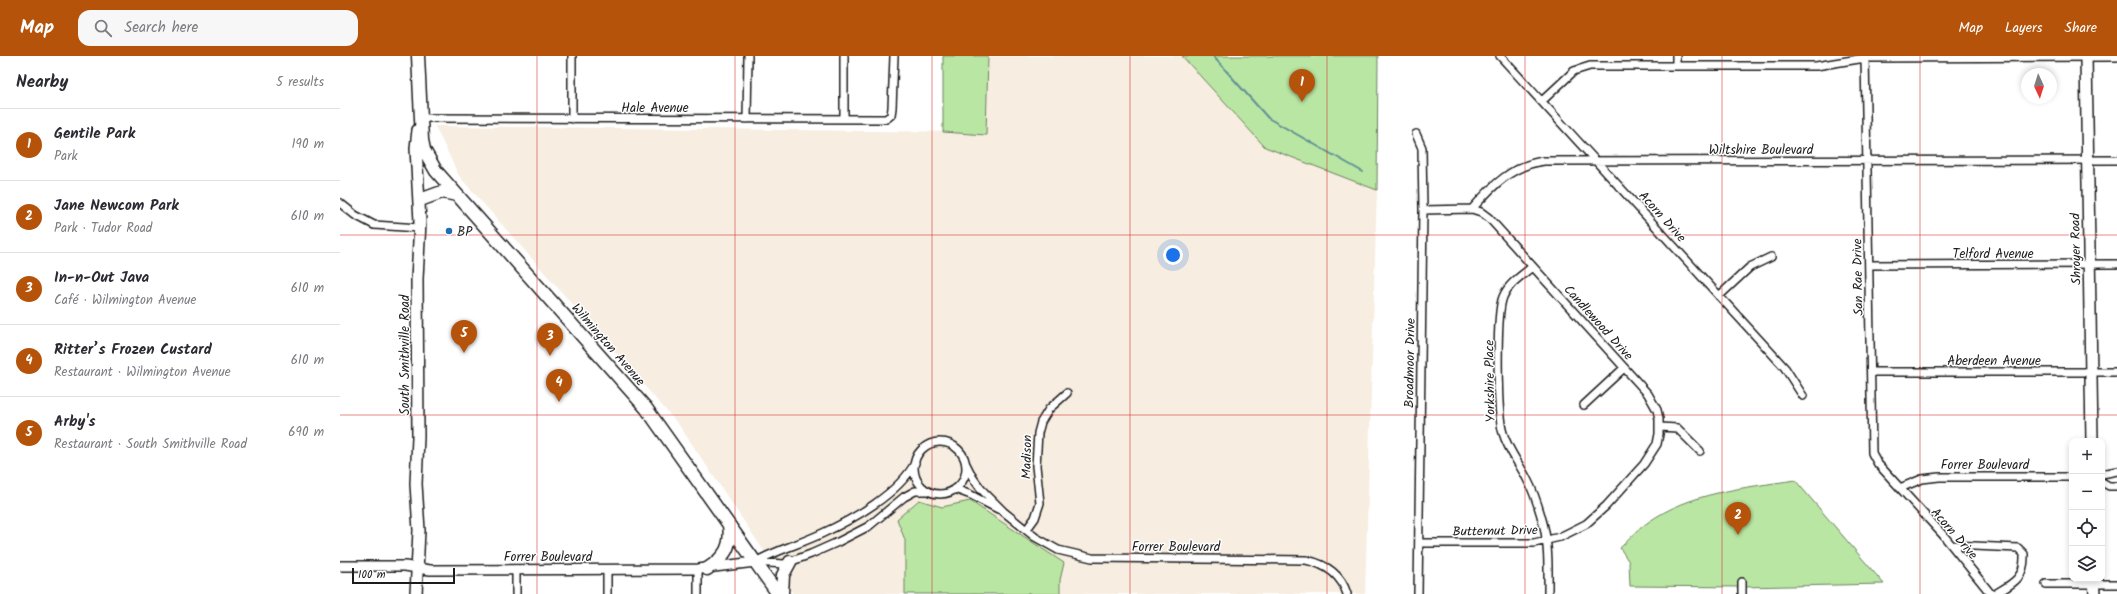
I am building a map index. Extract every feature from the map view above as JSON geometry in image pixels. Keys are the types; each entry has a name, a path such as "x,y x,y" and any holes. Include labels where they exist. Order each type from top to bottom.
{"main road":[{"name":"Wilmington Avenue","path":"418,56 422,140 429,161 457,195 631,390 670,441 778,594"},
{"name":"Shroyer Road","path":"2086,57 2092,438"},
{"name":"South Smithville Road","path":"416,594 420,530 416,484 420,200 418,195 416,148 420,118"},
{"path":"420,200 442,192 457,195"},
{"path":"702,569 720,560 727,552 730,543 728,524"},
{"path":"782,594 783,575 790,562"}],"street":[{"path":"572,56 572,118"},
{"path":"748,56 748,119"},
{"path":"844,56 844,119"},
{"name":"Hale Avenue","path":"420,118 886,119 889,117 892,108 894,56"},
{"name":"Acorn Drive","path":"1500,56 1785,368 1803,396"},
{"path":"1676,56 1676,66"},
{"path":"1542,101 1569,75 1582,68 1590,66 1816,66 1865,57 2117,57"},
{"name":"San Rae Drive","path":"1865,57 1872,453 1878,464 1900,488"},
{"name":"Broadmoor Drive","path":"1416,134 1422,148 1423,210 1418,594"},
{"name":"Wiltshire Boulevard","path":"1472,209 1508,174 1522,165 1544,161 2117,160"},
{"path":"340,203 355,215 374,225 420,228"},
{"path":"1423,210 1472,209"},
{"name":"Candlewood Drive","path":"1472,209 1486,216 1624,368 1654,403 1660,426"},
{"path":"1719,296 1750,267 1771,257"},
{"name":"Telford Avenue","path":"1869,265 2117,264"},
{"name":"Yorkshire Place","path":"1532,267 1507,290 1500,307 1499,410 1507,444 1535,496 1546,540 1548,594"},
{"path":"1584,405 1624,368"},
{"name":"Aberdeen Avenue","path":"1871,372 2117,372"},
{"name":"Madison","path":"1027,529 1035,518 1040,503 1036,454 1040,422 1049,409 1067,393"},
{"path":"1660,426 1677,428 1700,451"},
{"name":"Butternut Drive","path":"1419,542 1534,543 1560,537 1586,524 1606,506 1653,452 1657,444 1660,426"},
{"name":"Forrer Boulevard","path":"755,562 772,552 824,533 881,499 908,476 923,449 931,444 940,442 952,445 959,450 973,478 1004,512"},
{"path":"915,463 916,478 928,491"},
{"path":"955,489 963,481 966,464"},
{"path":"2105,473 2117,471"},
{"name":"Forrer Boulevard","path":"1900,488 1922,479 1938,477 2069,477"},
{"path":"2105,484 2109,486 2117,486"},
{"name":"Acorn Drive","path":"1900,488 1952,545 1991,594"},
{"name":"Forrer Boulevard","path":"340,566 417,568 430,570 516,568 702,569 755,562 784,564 838,542 869,526 909,494 915,491 928,491 938,494 947,493 955,489 971,495 1004,512 1027,529 1035,537 1058,550 1092,558 1286,560 1314,562 1333,571 1342,583 1347,594"},
{"path":"1952,545 2018,548 2024,554 2025,564 2021,575 2012,584 1995,594"},
{"path":"516,568 516,594"},
{"path":"607,569 607,594"},
{"path":"698,594 702,569"},
{"path":"1742,582 1742,594"},
{"path":"2046,584 2094,586 2117,584"}],"shaded area":[{"path":"988,56 1182,56 1265,147 1377,190 1365,594 793,594 679,425 459,176 435,126 965,132 986,135"}],"green space":[{"path":"943,56 988,56 986,135 943,132"},
{"path":"1182,56 1378,56 1377,190 1265,147"},
{"path":"1795,480 1884,584 1742,587 1630,586 1629,562 1620,548 1647,523 1681,504 1699,498 1737,489"},
{"path":"919,500 942,507 970,501 1064,563 1060,580 1060,594 905,594 905,540 897,519"}],"waterway":[{"path":"1213,56 1268,118 1363,172"}],"place":[{"name":"Gentile Park","path":"1302,102"},
{"name":"BP","path":"449,231"},
{"name":"Arby's","path":"464,353"},
{"name":"In-n-Out Java","path":"550,356"},
{"name":"Ritter’s Frozen Custard","path":"559,402"},
{"name":"Jane Newcom Park","path":"1738,535"}]}
